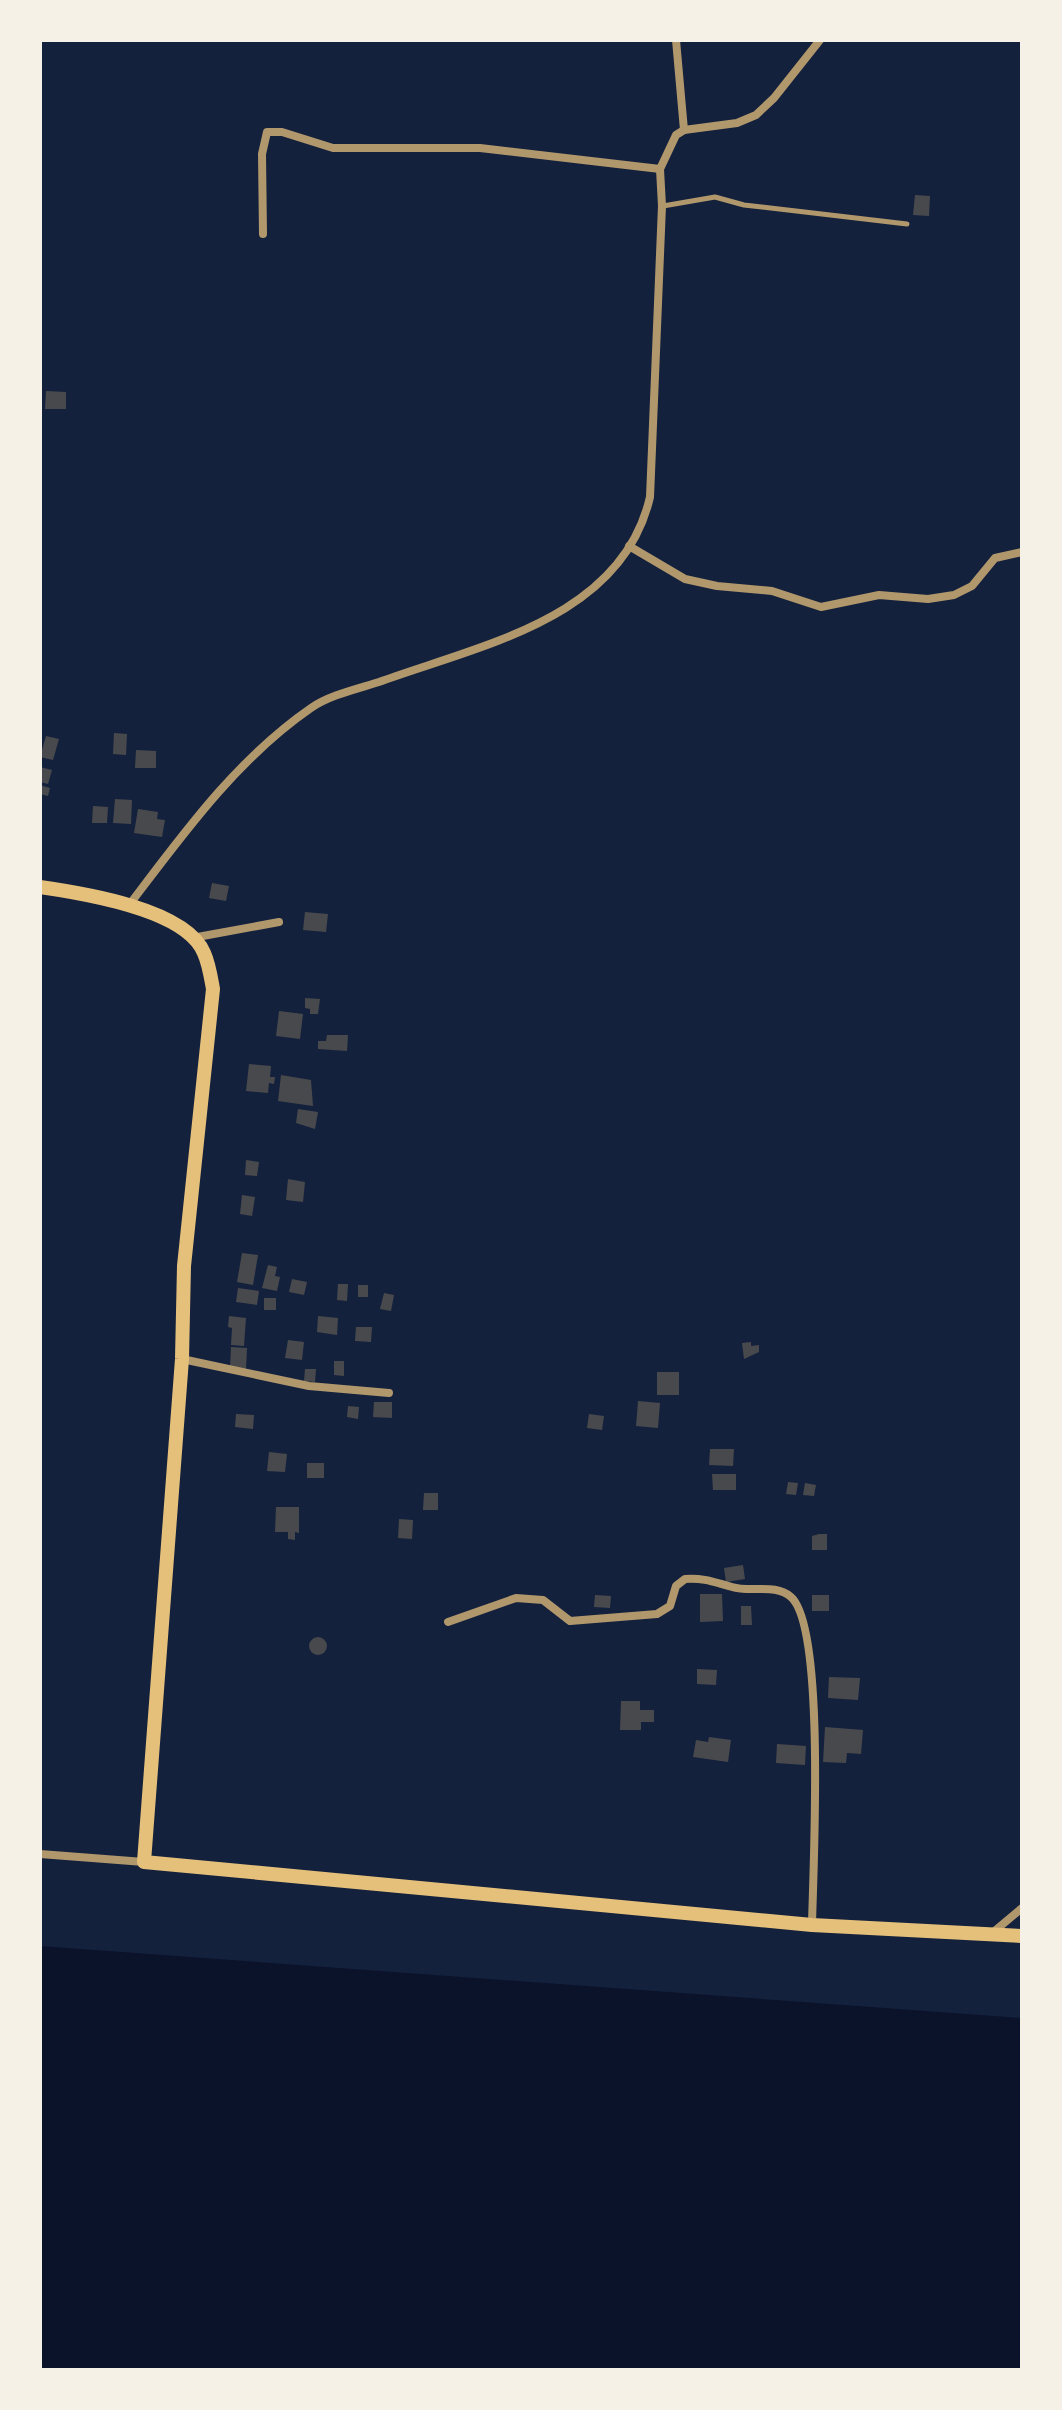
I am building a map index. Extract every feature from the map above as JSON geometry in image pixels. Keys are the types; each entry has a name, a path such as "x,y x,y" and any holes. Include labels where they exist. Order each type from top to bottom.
{"main road":[{"path":"40,887 130,904 158,916 191,938 204,951 213,989 184,1266 182,1359 144,1862 812,1925 1022,1936"}],"street":[{"path":"676,40 684,130"},
{"path":"130,904 235,773 314,706 548,620 611,575 639,531 650,497 662,206 660,169 676,135 684,130 737,123 756,115 789,81 820,40"},
{"path":"263,234 262,154 267,132 282,132 333,148 480,148 660,169"},
{"path":"629,546 685,579 717,586 772,591 821,607 879,595 928,599 954,595 972,586 995,558 1022,552"},
{"path":"191,938 279,922"},
{"path":"182,1359 309,1386 389,1393"},
{"path":"448,1622 516,1598 543,1600 570,1621 657,1614 670,1606 676,1586 685,1579 719,1580 731,1587 775,1589 789,1594 800,1606 813,1691 812,1925"},
{"path":"40,1854 144,1862"},
{"path":"990,1934 1022,1908"}],"lane":[{"path":"662,206 715,197 744,205 907,224"}],"water":[{"path":"40,1946 1022,2018 1022,2370 40,2370"}],"building":[{"path":"915,195 930,196 929,216 913,215"},
{"path":"46,391 66,392 66,409 45,409"},
{"path":"114,733 127,734 126,755 113,754"},
{"path":"46,736 59,739 53,760 40,757"},
{"path":"136,750 156,751 156,768 135,768"},
{"path":"40,767 52,770 48,784 40,782"},
{"path":"40,785 50,788 48,796 40,794"},
{"path":"115,799 132,800 131,824 113,823"},
{"path":"93,806 108,807 107,823 92,823"},
{"path":"138,809 158,812 157,819 165,820 162,837 134,833"},
{"path":"212,883 229,886 226,901 209,898"},
{"path":"305,912 328,914 326,932 303,930"},
{"path":"305,998 320,999 318,1014 310,1014 310,1009 305,1008"},
{"path":"279,1011 303,1014 300,1039 276,1036"},
{"path":"327,1035 348,1035 347,1051 318,1049 318,1041 326,1041"},
{"path":"249,1064 271,1066 270,1077 275,1077 274,1084 269,1083 268,1093 246,1091"},
{"path":"281,1075 311,1080 313,1106 278,1101"},
{"path":"298,1109 318,1112 315,1129 296,1123"},
{"path":"246,1160 259,1162 257,1176 245,1175"},
{"path":"288,1179 305,1182 303,1202 286,1200"},
{"path":"242,1195 255,1197 252,1216 240,1214"},
{"path":"242,1253 258,1255 253,1285 237,1282"},
{"path":"268,1265 277,1267 275,1276 280,1277 277,1291 262,1288"},
{"path":"292,1279 307,1282 304,1295 289,1292"},
{"path":"338,1284 348,1284 347,1301 337,1300"},
{"path":"358,1285 368,1285 368,1297 358,1297"},
{"path":"238,1288 259,1291 257,1305 236,1302"},
{"path":"384,1293 394,1295 391,1311 380,1309"},
{"path":"264,1298 276,1298 276,1310 264,1310"},
{"path":"229,1316 246,1318 244,1346 231,1345"},
{"path":"318,1316 338,1318 337,1335 317,1332"},
{"path":"356,1327 372,1327 371,1342 355,1341"},
{"path":"288,1340 304,1342 302,1360 285,1358"},
{"path":"751,1342 751,1346 759,1345 759,1352 744,1359 742,1343"},
{"path":"231,1347 247,1348 246,1369 230,1368"},
{"path":"334,1361 344,1361 344,1376 334,1375"},
{"path":"305,1369 316,1369 315,1382 304,1381"},
{"path":"657,1372 679,1372 679,1395 657,1395"},
{"path":"638,1401 660,1403 658,1428 636,1426"},
{"path":"374,1402 392,1402 392,1418 373,1417"},
{"path":"348,1406 359,1407 358,1419 347,1417"},
{"path":"236,1414 254,1415 253,1429 235,1427"},
{"path":"589,1414 604,1416 602,1430 587,1428"},
{"path":"710,1449 734,1449 733,1466 709,1465"},
{"path":"269,1452 287,1454 285,1472 267,1471"},
{"path":"307,1463 324,1463 324,1478 307,1478"},
{"path":"712,1474 736,1474 736,1490 713,1490"},
{"path":"788,1482 798,1483 796,1495 786,1494"},
{"path":"805,1483 816,1485 814,1496 803,1495"},
{"path":"424,1493 438,1493 438,1510 423,1510"},
{"path":"276,1507 299,1507 299,1533 295,1532 295,1540 288,1539 288,1532 275,1532"},
{"path":"399,1519 413,1520 412,1539 398,1538"},
{"path":"827,1534 827,1550 812,1550 812,1536"},
{"path":"743,1565 745,1579 726,1582 724,1568"},
{"path":"700,1594 722,1594 723,1621 700,1622"},
{"path":"595,1595 611,1596 610,1608 594,1607"},
{"path":"812,1595 829,1595 829,1611 812,1611"},
{"path":"741,1606 751,1606 752,1625 741,1625"},
{"path":"318,1637 327,1646 318,1655 309,1646"},
{"path":"697,1669 717,1670 716,1685 697,1684"},
{"path":"829,1677 860,1678 858,1700 828,1698"},
{"path":"621,1701 640,1701 640,1710 654,1710 654,1722 641,1722 641,1730 620,1730"},
{"path":"825,1727 863,1730 861,1754 847,1753 846,1763 823,1762"},
{"path":"709,1737 731,1740 728,1762 693,1757 696,1740 708,1742"},
{"path":"777,1744 806,1746 805,1765 776,1763"}]}
